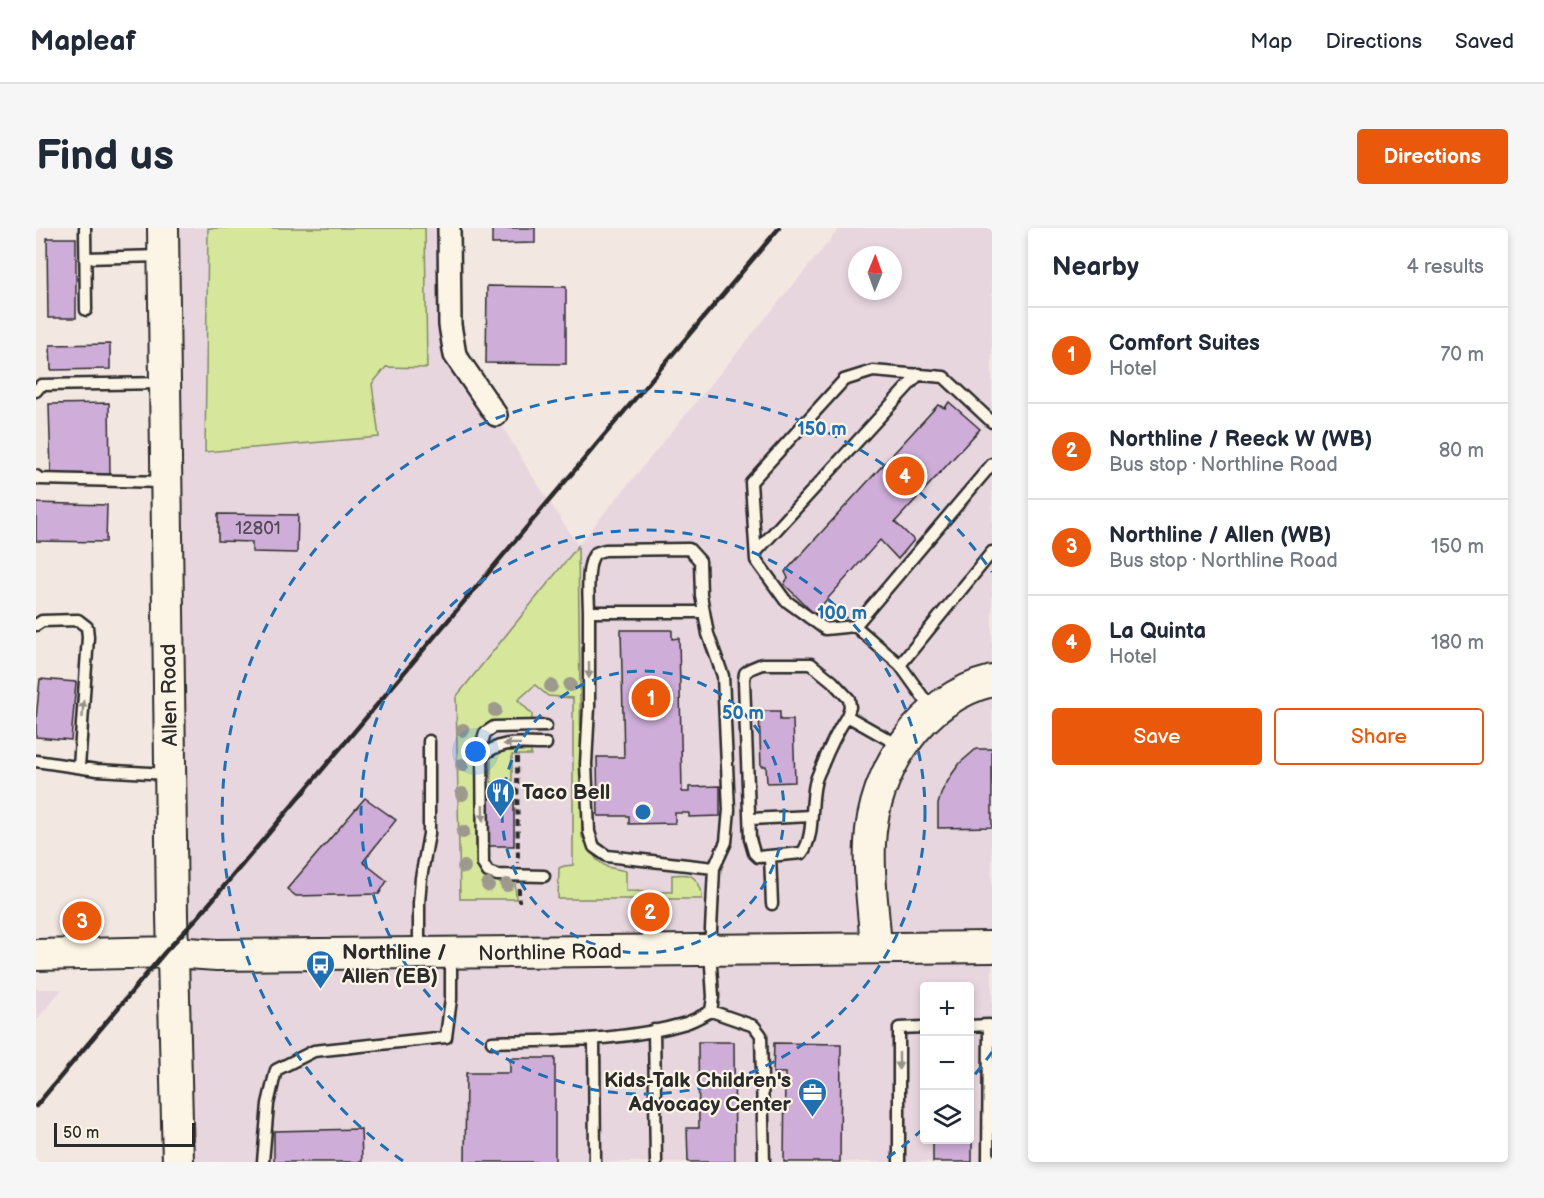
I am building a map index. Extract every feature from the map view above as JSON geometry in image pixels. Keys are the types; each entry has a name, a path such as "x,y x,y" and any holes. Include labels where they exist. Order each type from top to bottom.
{"main road":[{"name":"Allen Road","path":"163,242 178,1162"},
{"path":"876,948 870,840 875,808 889,770 902,747 933,712 961,693 992,681"},
{"name":"Northline Road","path":"36,956 173,952 217,955 992,947"}],"street":[{"path":"449,228 450,325 455,355 496,415"}],"lane":[{"path":"85,228 86,309"},
{"path":"86,258 163,242"},
{"path":"992,422 944,377 873,370 844,380 751,482 756,560 785,600 825,629 855,626 992,464"},
{"path":"756,552 920,375"},
{"path":"36,390 41,385 165,383"},
{"path":"36,476 40,479 166,483"},
{"path":"711,1011 713,997 710,950 714,868 726,843 729,810 723,676 708,634 701,595 700,561 689,549 597,552 592,558 589,571 589,707 586,764 590,832 594,847 607,856 714,868"},
{"path":"900,665 992,552"},
{"path":"589,612 704,612"},
{"path":"36,625 42,621 78,620 87,627 79,767"},
{"path":"855,626 900,665 933,712"},
{"path":"762,664 811,664 849,699 850,707 847,716 834,738 815,783 810,839 807,847 802,853 758,857 754,853 750,838 745,673 762,664"},
{"path":"847,716 902,747"},
{"path":"544,876 497,875 488,872 483,864 482,743 485,733 494,727 546,726"},
{"path":"419,953 420,886 429,834 429,741"},
{"path":"482,756 491,748 502,744 546,744"},
{"path":"36,761 97,770 170,774"},
{"path":"750,819 811,816"},
{"path":"770,856 772,904"},
{"path":"263,1162 268,1104 276,1070 314,1051 446,1037 451,999 451,953"},
{"path":"492,1042 594,1039 687,1023 711,1011 754,1026 761,1035 764,1162"},
{"path":"974,1026 989,1025 991,1074 988,1162"},
{"path":"899,1162 899,1028 920,1027"},
{"path":"654,1030 656,1162"},
{"path":"594,1039 594,1162"}],"path":[{"path":"517,757 518,870"}],"shaded area":[{"path":"163,228 449,228 450,325 496,415 529,471 578,545 840,228 992,228 992,1162 178,1162"},
{"path":"36,989 62,989 36,1021"}],"green space":[{"path":"208,228 425,228 427,368 386,367 372,384 379,437 205,452"},
{"path":"578,546 582,837 597,860 607,867 626,871 626,891 672,892 672,875 686,875 697,881 702,899 558,899 559,868 573,865 573,698 548,696 535,685 518,700 532,714 532,720 491,722 482,728 476,738 476,862 482,875 486,878 496,881 515,881 516,899 460,899 456,697"},
{"path":"497,751 531,751 531,755 512,755 512,783 491,782 491,756"}],"building":[{"path":"492,228 535,228 535,243 492,244"},
{"path":"47,238 76,238 76,318 48,318"},
{"path":"487,286 566,287 566,364 486,363"},
{"path":"110,344 110,369 51,370 50,345"},
{"path":"949,402 980,429 895,522 914,540 898,559 880,540 814,614 784,584 788,578 785,572 938,405 945,408"},
{"path":"109,403 110,474 51,475 49,404"},
{"path":"36,503 107,505 106,542 36,541"},
{"path":"218,514 298,515 297,553 252,552 252,542 218,541"},
{"path":"621,630 672,630 672,639 679,638 682,792 689,792 689,787 720,786 720,816 689,817 689,813 675,813 675,823 629,824 629,816 598,816 597,757 624,757"},
{"path":"40,679 76,682 71,740 36,737"},
{"path":"759,711 780,711 780,720 793,720 795,782 767,783 766,766 761,766"},
{"path":"976,749 992,749 992,827 938,828 938,804 942,791 960,763"},
{"name":"Taco Bell","path":"489,789 514,789 514,846 489,846"},
{"path":"365,798 396,820 363,862 387,881 379,894 296,896 287,889"},
{"path":"698,1042 734,1042 735,1162 688,1162 687,1128 699,1128"},
{"name":"Kids-Talk Children's Advocacy Center","path":"774,1043 841,1044 840,1162 784,1162 785,1073 773,1073"},
{"path":"510,1058 555,1058 555,1162 465,1162 466,1073 510,1073"},
{"path":"361,1129 362,1162 274,1162 274,1131"},
{"path":"933,1144 972,1144 972,1162 933,1162"}],"railway":[{"path":"36,1106 779,228"}],"place":[{"name":"La Quinta","path":"905,476"},
{"name":"Comfort Suites","path":"651,698"},
{"name":"Taco Bell","path":"501,818"},
{"name":"Northline / Reeck W (WB)","path":"650,912"},
{"name":"Northline / Allen (WB)","path":"82,921"},
{"name":"Northline / Allen (EB)","path":"321,990"},
{"name":"Kids-Talk Children's Advocacy Center","path":"812,1118"}]}
